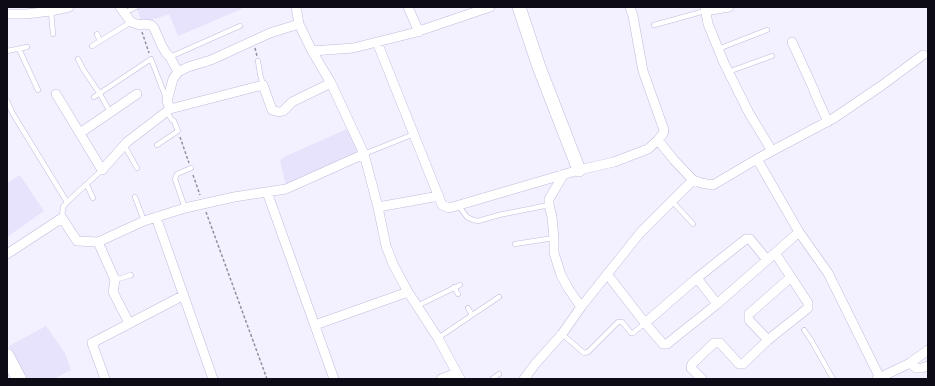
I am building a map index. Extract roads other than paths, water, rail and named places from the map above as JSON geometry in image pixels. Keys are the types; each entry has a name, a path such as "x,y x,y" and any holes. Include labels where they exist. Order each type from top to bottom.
{"street":[{"path":"7,14 26,14 68,7"},
{"path":"296,7 299,24 312,51 331,83 364,154 372,180 386,246 393,264 408,292 438,338 458,376 441,379"},
{"path":"408,7 419,32"},
{"path":"312,51 353,48 419,32 490,7"},
{"path":"519,7 539,66 579,170"},
{"path":"377,42 442,205 449,208 564,174 614,162 648,149 658,140 663,134 664,130 643,71 630,7"},
{"path":"729,7 705,9 708,24 728,72 749,113 772,151"},
{"path":"122,10 131,22 140,25 147,22 154,28 166,54 170,57 178,72"},
{"path":"168,108 174,79 178,72 211,60 270,33 299,24"},
{"path":"792,42 828,122"},
{"path":"658,140 693,180 714,185 757,158 828,122 881,86 925,53"},
{"path":"56,94 102,170 124,145 168,108 264,85 272,110 278,112 283,111 292,102 331,83"},
{"path":"80,133 137,94"},
{"path":"7,254 62,218 77,241 98,242 144,221 185,208 234,197 286,189 364,154"},
{"path":"757,158 799,232 828,272 879,378 910,363 928,350"},
{"path":"564,174 549,199 554,238 554,253 561,275 581,307"},
{"path":"524,379 562,334 581,307 640,233 693,180"},
{"path":"267,192 334,379"},
{"path":"378,207 439,196"},
{"path":"156,217 213,379"},
{"path":"607,274 663,344 667,344 717,304 799,232"},
{"path":"645,323 697,278 746,239 750,238 767,260"},
{"path":"98,242 115,280 113,292 129,323"},
{"path":"702,379 691,368 692,364 714,343 720,343 739,364 743,364 768,340 808,308 808,303 775,253"},
{"path":"768,340 749,320 749,314 791,277"},
{"path":"697,278 717,304"},
{"path":"315,325 408,292"},
{"path":"105,379 92,343 184,295"},
{"path":"910,363 916,368 928,366"}],"lane":[{"path":"122,10 136,7"},
{"path":"654,26 705,9"},
{"path":"51,11 53,34"},
{"path":"92,46 131,22"},
{"path":"170,57 240,26"},
{"path":"718,48 767,30"},
{"path":"97,34 100,41"},
{"path":"7,51 27,47"},
{"path":"19,49 38,90"},
{"path":"728,72 772,56"},
{"path":"78,59 110,112"},
{"path":"94,97 151,59 168,108 178,131 157,145"},
{"path":"258,61 260,74 264,85"},
{"path":"7,101 13,114 67,202"},
{"path":"364,154 414,134"},
{"path":"124,145 137,168"},
{"path":"185,208 175,179 177,174 191,168"},
{"path":"62,218 62,207 102,170"},
{"path":"87,185 93,198"},
{"path":"135,197 144,221"},
{"path":"672,201 693,224"},
{"path":"458,206 467,216 478,221 499,215 549,205"},
{"path":"515,244 554,238"},
{"path":"115,280 131,275"},
{"path":"417,306 460,285"},
{"path":"454,287 458,294"},
{"path":"438,338 499,297"},
{"path":"468,308 472,315"},
{"path":"562,334 584,353 588,352 618,322 622,322 630,333 633,333 645,323"},
{"path":"804,330 833,379"},
{"path":"492,379 499,374"}]}
